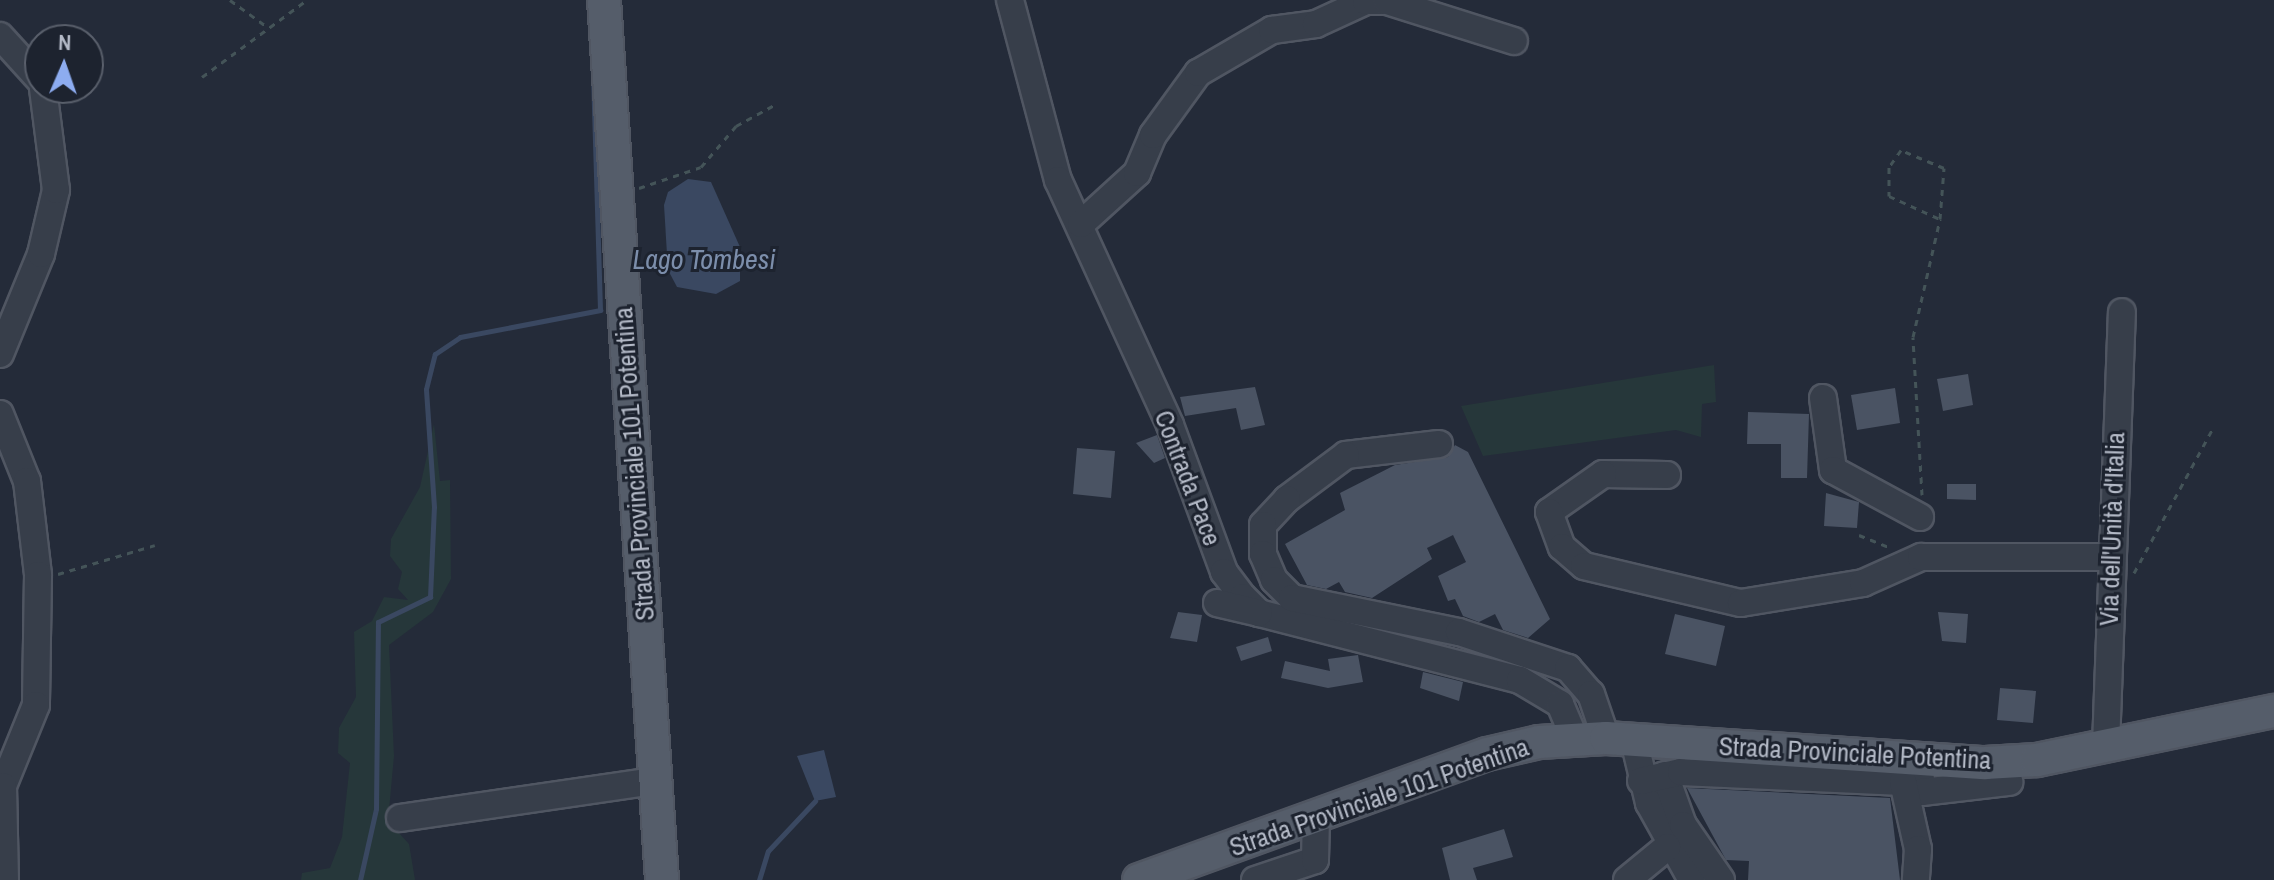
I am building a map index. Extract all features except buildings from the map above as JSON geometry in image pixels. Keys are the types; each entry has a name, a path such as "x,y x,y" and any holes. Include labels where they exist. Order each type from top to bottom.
{"main road":[{"name":"Strada Provinciale 101 Potentina","path":"604,0 622,313 662,880"},
{"name":"Strada Provinciale Potentina","path":"1605,739 1919,761 2037,760 2274,711"},
{"name":"Strada Provinciale 101 Potentina","path":"1139,880 1487,754 1605,739"}],"street":[{"name":"Contrada Pace","path":"1010,0 1039,124 1170,425 1224,572 1259,613"},
{"path":"1081,224 1137,173 1153,135 1198,73 1272,30 1316,24 1366,1 1387,1 1514,41"},
{"path":"0,36 24,62"},
{"path":"0,354 41,254 56,190 45,104"},
{"name":"Via dell'Unità d'Italia","path":"2106,746 2109,557 2122,312"},
{"path":"1823,398 1833,470 1920,517"},
{"path":"0,414 27,481 38,575 36,705 3,786 5,880"},
{"path":"1439,444 1346,455 1287,499 1263,525 1263,554 1274,580 1292,598 1459,632 1568,668 1591,694 1605,739"},
{"path":"1667,475 1603,474 1549,512 1562,547 1584,566 1741,603 1863,583 1921,557 2109,557"},
{"path":"1217,603 1496,670 1560,704 1653,778 1721,880"},
{"path":"1919,761 1922,792 2009,782"},
{"path":"1653,778 1667,847 1692,880"},
{"path":"1653,778 1903,782 1918,849 1916,880"},
{"path":"400,818 655,781"},
{"path":"1255,880 1315,860 1316,816"},
{"path":"1627,880 1667,847"}],"path":[{"path":"230,0 266,26"},
{"path":"202,77 266,26 307,0"},
{"path":"616,192 701,167 736,126 776,104"},
{"path":"1920,517 1923,441 1915,418 1913,337 1940,219 1944,168 1901,150 1889,167 1889,196 1940,219"},
{"path":"2109,586 2129,583 2212,430"},
{"path":"38,575 155,545"}],"shaded area":[{"path":"1714,365 1716,402 1702,404 1701,437 1676,430 1483,456 1461,406"},
{"path":"434,424 440,481 450,480 451,579 433,612 389,645 394,756 388,821 409,844 415,880 301,880 302,873 330,868 342,837 350,763 338,753 339,728 356,697 354,632 372,621 384,597 408,600 398,589 402,572 390,556 391,539 420,487"}],"water":[{"name":"Lago Tombesi","path":"688,179 711,182 740,247 740,281 716,294 677,287 668,270 664,205 668,192"},
{"path":"824,750 836,797 815,801 797,756"}],"waterway":[{"path":"360,880 376,809 378,622 430,597 434,507 426,389 435,354 460,337 600,310 593,67"},
{"path":"759,880 768,851 815,801"}]}
